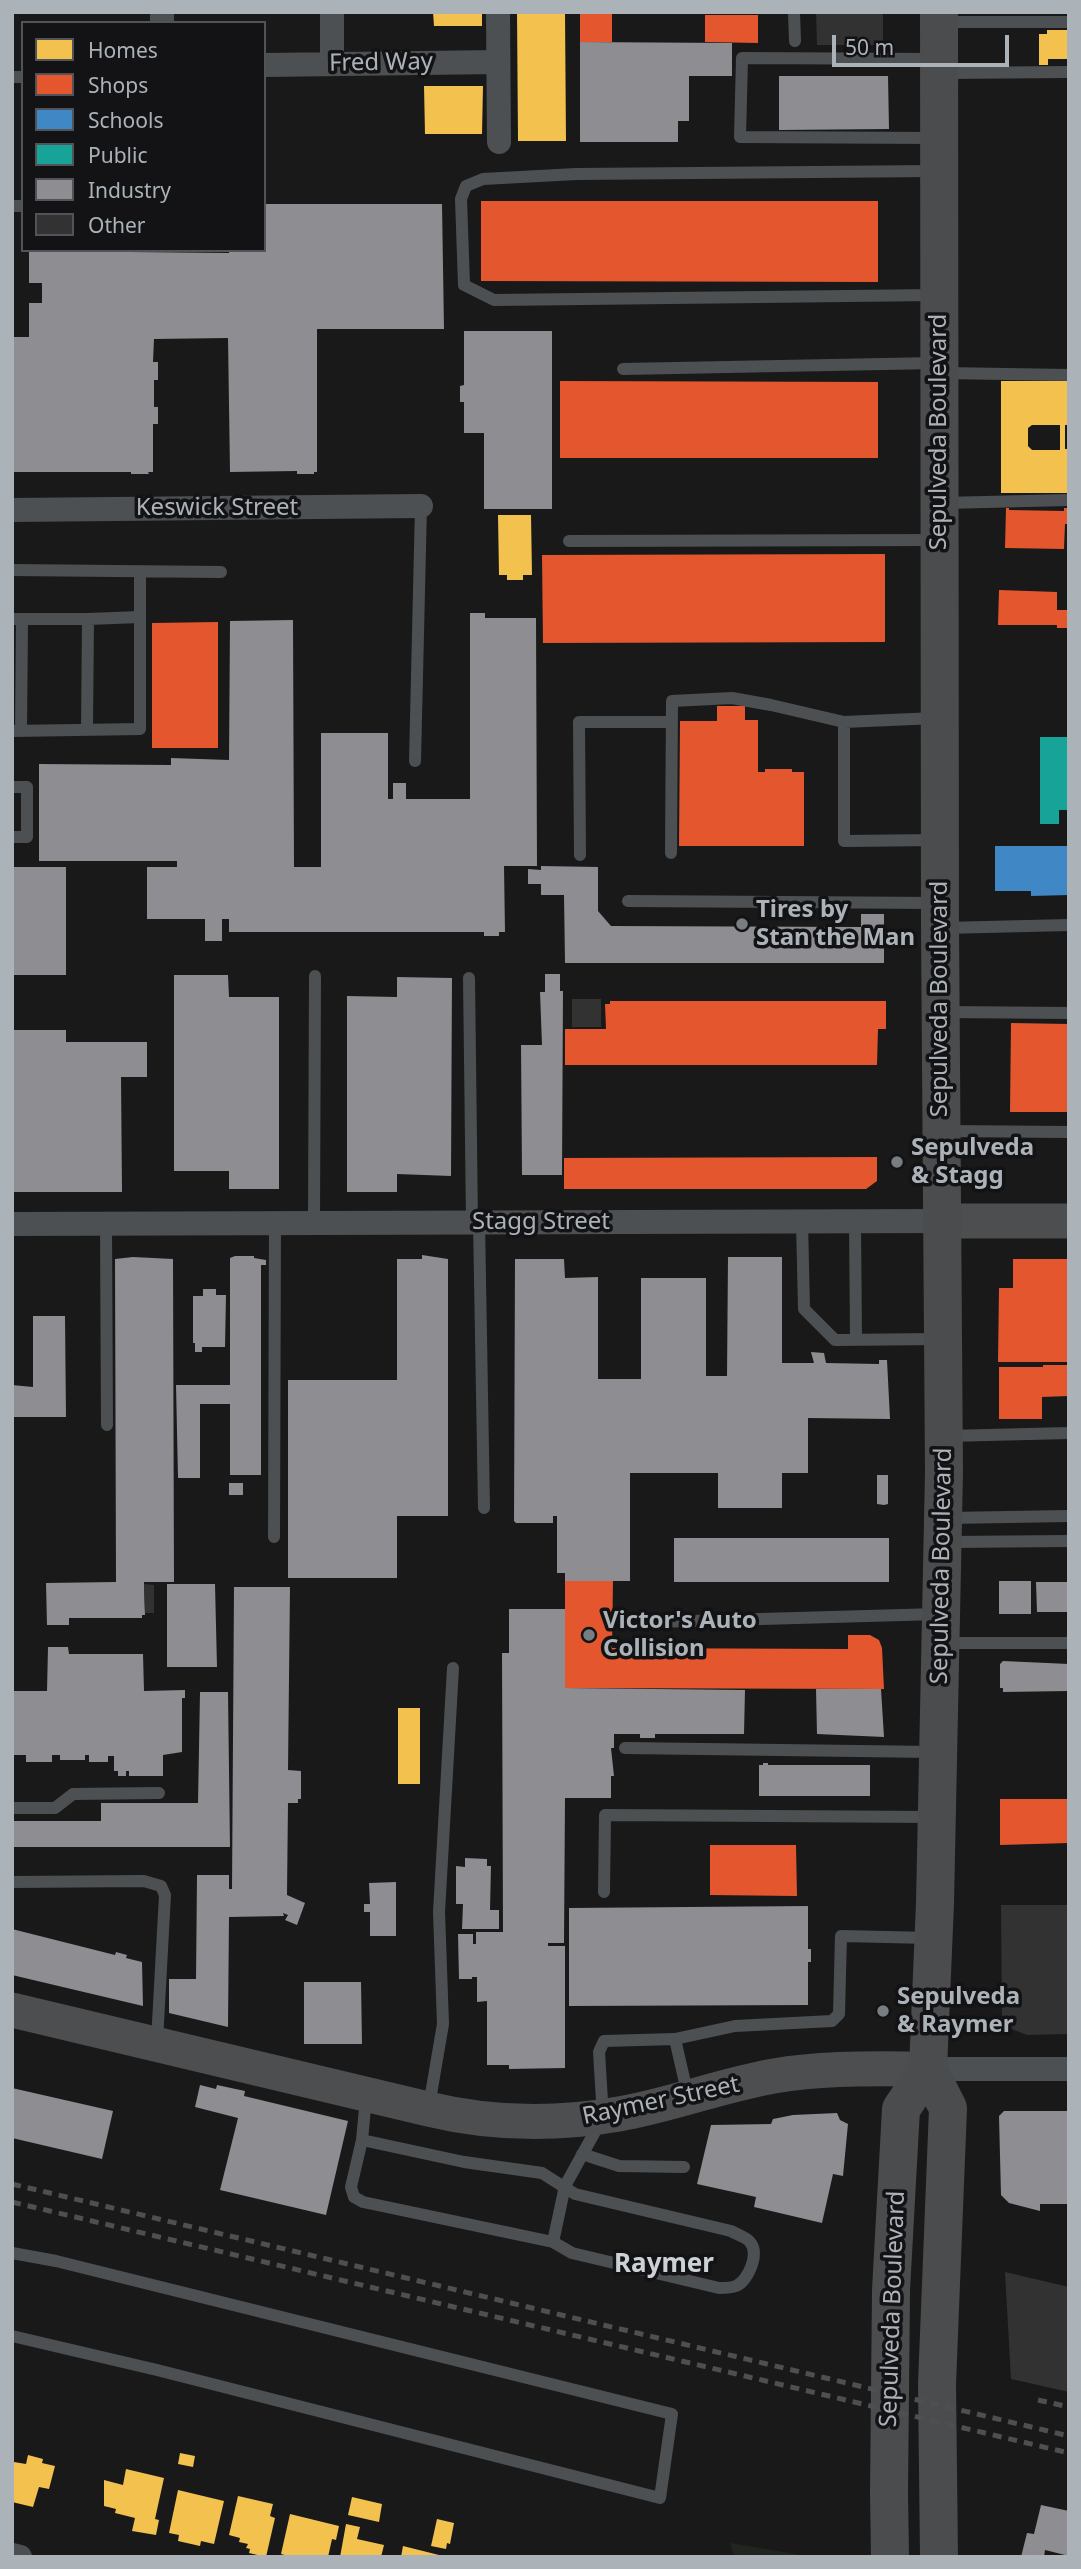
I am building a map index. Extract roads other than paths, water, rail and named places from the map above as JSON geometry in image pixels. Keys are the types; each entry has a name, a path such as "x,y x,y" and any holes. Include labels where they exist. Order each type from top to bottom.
{"main road":[{"name":"Sepulveda Boulevard","path":"939,42 943,1530 939,1752 928,2069 948,2108 938,2358 939,2557"},
{"name":"Sepulveda Boulevard","path":"890,2557 888,2493 891,2290 901,2109 928,2069"}],"street":[{"path":"332,12 332,64"},
{"path":"498,12 499,142"},
{"name":"Fred Way","path":"266,65 498,61"},
{"name":"Keswick Street","path":"12,509 421,506"},
{"name":"Stagg Street","path":"12,1224 1069,1221"},
{"name":"Raymer Street","path":"12,2010 478,2119 527,2121 603,2116 771,2076 820,2069 1069,2069"},
{"path":"12,2555 20,2557"}],"lane":[{"path":"794,12 795,41"},
{"path":"939,155 740,137 742,58 939,42 1069,22"},
{"path":"939,42 1069,72"},
{"path":"939,155 483,179 466,186 461,200 464,285 494,300 939,295"},
{"path":"623,369 939,368 1069,375"},
{"path":"940,503 1069,500"},
{"path":"415,761 421,506"},
{"path":"569,541 940,540"},
{"path":"12,570 221,572"},
{"path":"140,572 140,617 139,729 17,731 17,619 88,620 140,617"},
{"path":"88,620 88,730"},
{"path":"671,853 672,701 732,698 844,722 940,718"},
{"path":"580,855 579,722 671,722"},
{"path":"844,722 844,841 940,840"},
{"path":"12,787 27,787 27,837 12,837"},
{"path":"628,901 940,915 1069,925"},
{"path":"314,1223 315,976"},
{"path":"468,978 484,1508"},
{"path":"941,1012 1069,1013"},
{"path":"941,1130 1069,1132"},
{"path":"802,1221 804,1310 835,1340 942,1339"},
{"path":"856,1221 856,1339"},
{"path":"274,1537 275,1223"},
{"path":"106,1224 107,1425"},
{"path":"943,1436 1069,1433"},
{"path":"943,1530 1069,1516"},
{"path":"943,1530 1069,1541"},
{"path":"655,1622 942,1628 1069,1643"},
{"path":"428,2109 443,2024 439,1912 453,1668"},
{"path":"625,1748 939,1752"},
{"path":"12,1808 55,1808 73,1794 159,1793"},
{"path":"604,1892 605,1815 937,1817"},
{"path":"12,1882 144,1881 162,1886 165,1895 157,2045"},
{"path":"553,2242 565,2186 603,2116 598,2052 604,2041 676,2039 735,2026 832,2021 839,2014 841,1936 933,1938"},
{"path":"676,2039 688,2097"},
{"path":"362,2140 464,2162 542,2173 575,2194 731,2231 750,2242 754,2251 750,2268 744,2281 734,2287 719,2288 572,2253 553,2242 363,2202 354,2197 351,2188 362,2140 366,2094"},
{"path":"582,2154 619,2166 684,2166"},
{"path":"12,2253 56,2261 671,2414 660,2498 12,2336"}],"railway":[{"path":"12,2184 1069,2436"},
{"path":"12,2202 1069,2453"},
{"path":"1038,2400 1069,2407"}],"place":[{"name":"Tires by Stan the Man","path":"742,924"},
{"name":"Sepulveda & Stagg","path":"897,1162"},
{"name":"Victor's Auto Collision","path":"589,1635"},
{"name":"Sepulveda & Raymer","path":"883,2011"}],"district":[{"name":"Raymer","path":"664,2265"}]}
